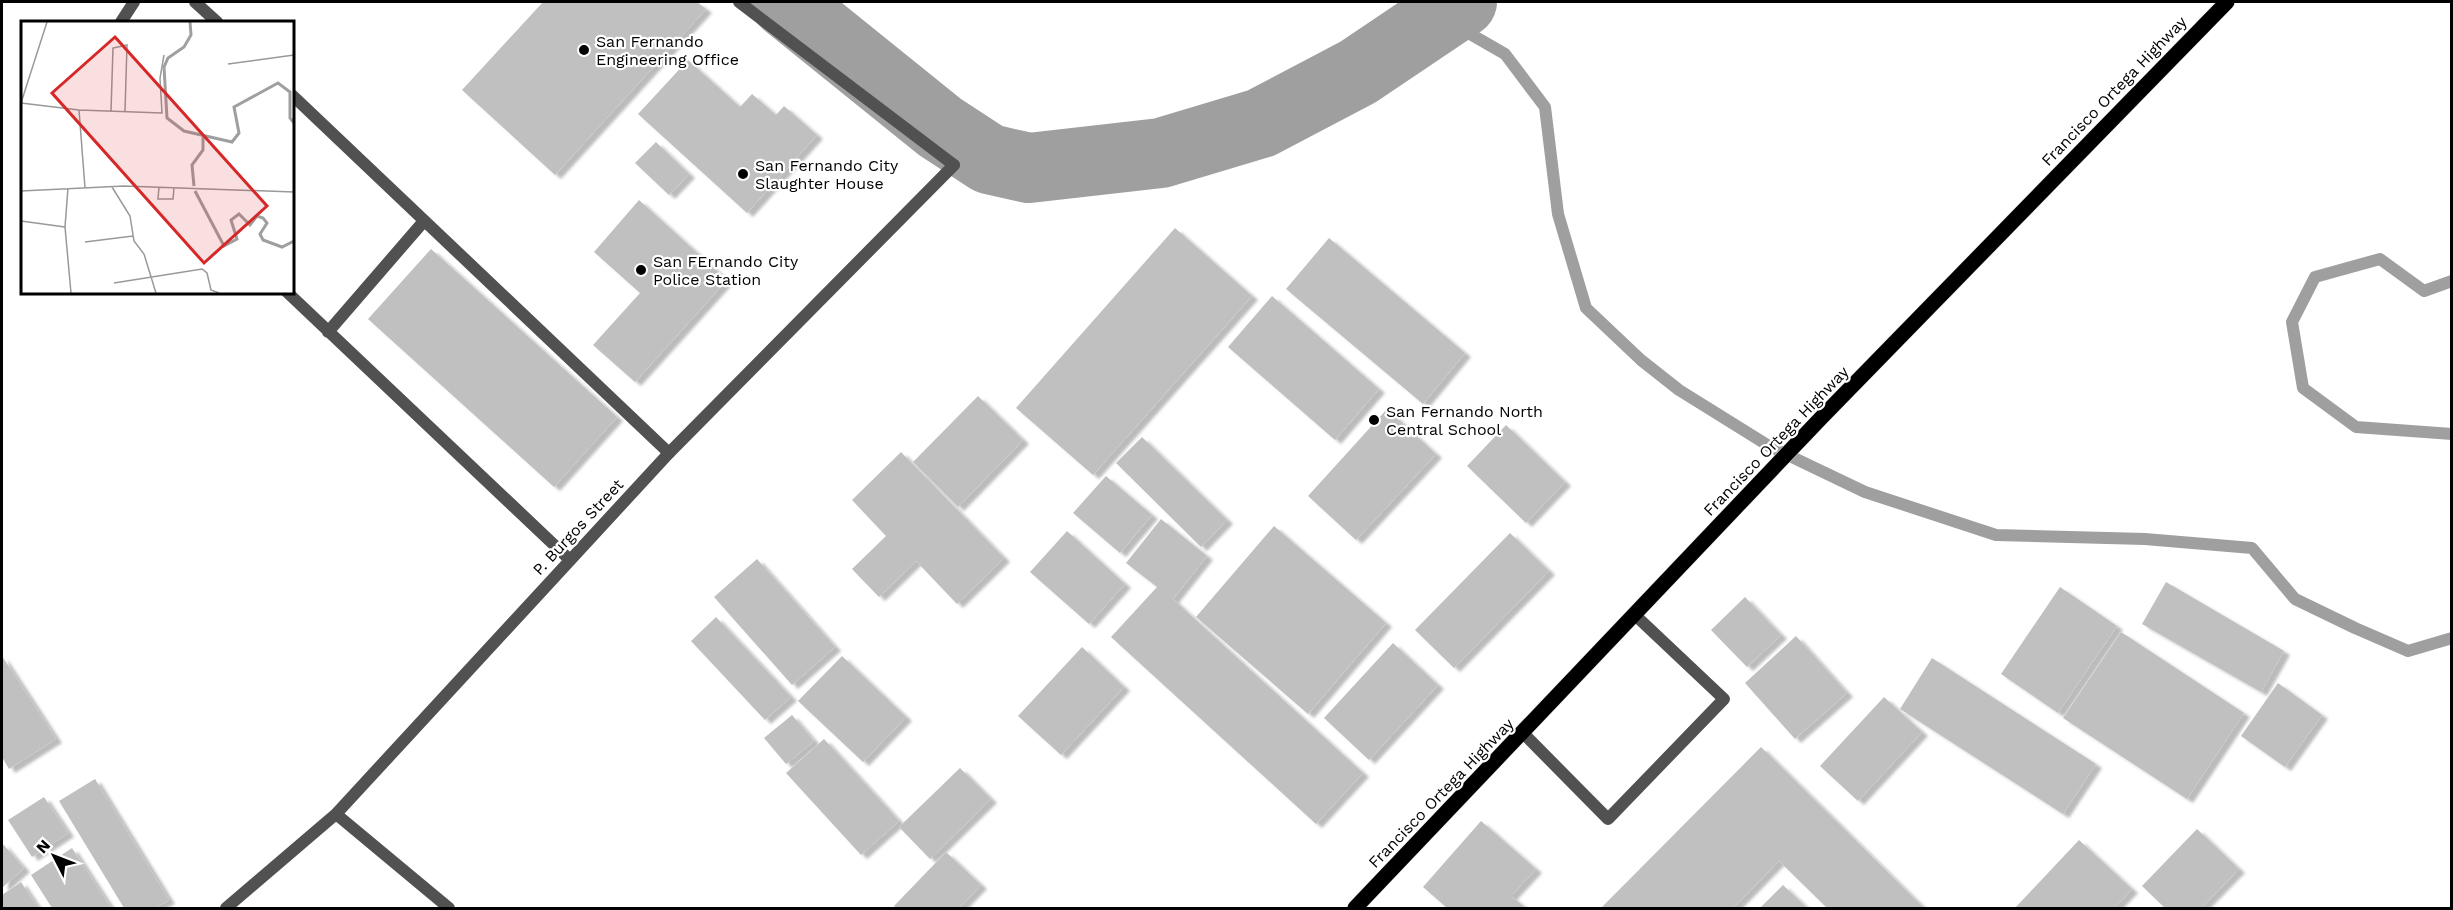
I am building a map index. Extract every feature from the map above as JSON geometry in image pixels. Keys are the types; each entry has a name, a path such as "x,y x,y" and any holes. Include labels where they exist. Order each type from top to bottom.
{"main road":[{"name":"Francisco Ortega Highway","path":"1355,909 1821,418 2227,2"}],"street":[{"path":"122,21 134,2"},
{"path":"195,2 216,21"},
{"name":"P. Burgos Street","path":"226,909 336,814 669,453 954,165 739,2"},
{"path":"294,97 669,453"},
{"path":"328,332 424,221"},
{"path":"289,294 570,560"},
{"path":"1523,733 1608,819 1724,699 1635,615"},
{"path":"336,814 449,909"}],"building":[{"name":"San Fernando Engineering Office","path":"543,2 697,2 706,9 555,175 462,90"},
{"name":"San Fernando City Slaughter House","path":"688,60 740,107 752,94 776,115 784,106 817,135 747,213 638,114"},
{"path":"656,142 689,174 669,195 635,163"},
{"name":"San FErnando City Police Station","path":"639,200 727,280 635,382 593,345 640,293 594,252"},
{"path":"1175,228 1252,296 1093,475 1016,408"},
{"path":"1329,238 1465,353 1423,404 1286,289"},
{"path":"431,249 617,417 554,487 368,319"},
{"path":"1272,296 1379,389 1335,440 1228,347"},
{"path":"978,396 1023,440 958,507 913,462"},
{"path":"1387,409 1436,454 1356,540 1308,496"},
{"path":"1506,425 1565,482 1526,523 1467,466"},
{"path":"1142,437 1227,520 1201,547 1116,463"},
{"path":"901,452 1004,558 957,604 916,561 879,597 852,569 886,536 852,500"},
{"path":"1106,476 1152,515 1120,553 1073,513"},
{"path":"1161,519 1207,556 1173,599 1363,773 1316,824 1111,637 1157,587 1126,563"},
{"path":"1274,526 1386,623 1308,714 1196,617"},
{"path":"1067,531 1125,584 1089,624 1030,572"},
{"path":"1510,533 1549,571 1454,668 1415,630"},
{"path":"757,559 835,647 792,685 714,597"},
{"path":"2166,582 2284,651 2261,692 2142,624"},
{"path":"2060,587 2117,626 2058,713 2001,674"},
{"path":"1745,597 1781,635 1747,667 1711,630"},
{"path":"716,617 791,697 765,720 691,641"},
{"path":"2121,632 2244,713 2187,799 2063,718"},
{"path":"1796,636 1847,693 1795,739 1745,683"},
{"path":"1393,643 1438,685 1369,760 1324,718"},
{"path":"1082,647 1124,687 1061,755 1018,716"},
{"path":"2,656 56,739 9,769 2,757"},
{"path":"842,656 906,717 863,762 798,701"},
{"path":"1932,658 2096,764 2063,814 1900,709"},
{"path":"2278,683 2322,715 2285,767 2241,736"},
{"path":"1884,697 1922,732 1858,801 1820,766"},
{"path":"792,715 814,741 786,764 764,738"},
{"path":"824,739 899,821 861,855 786,773"},
{"path":"1761,747 1924,908 1827,908 1779,861 1733,908 1601,908"},
{"path":"960,768 991,799 930,859 899,827"},
{"path":"95,779 169,900 155,908 124,908 59,801"},
{"path":"44,797 68,833 32,857 8,820"},
{"path":"1481,821 1536,869 1511,896 1526,908 1447,908 1423,887"},
{"path":"2197,829 2239,869 2201,908 2165,908 2142,886"},
{"path":"2079,840 2132,889 2114,908 2015,908"},
{"path":"2,843 24,868 2,888"},
{"path":"72,848 111,908 52,908 31,875"},
{"path":"946,852 981,885 959,908 897,908 894,906"},
{"path":"21,882 38,908 2,908 2,895"},
{"path":"1783,885 1807,908 1760,908"}],"waterway":[{"path":"785,2 940,127 989,159 1029,168 1161,153 1261,123 1358,72 1462,2"},
{"path":"1439,16 1505,54 1545,107 1558,214 1586,308 1641,360 1679,390 1769,446 1865,492 1996,535 2145,539 2252,548 2295,599 2355,628 2408,651 2452,638"},
{"path":"2452,281 2424,291 2380,259 2315,277 2292,322 2303,388 2356,427 2452,434"}],"place":[{"name":"San Fernando Engineering Office","path":"584,50"},
{"name":"San Fernando City Slaughter House","path":"743,174"},
{"name":"San FErnando City Police Station","path":"641,270"},
{"name":"San Fernando North Central School","path":"1374,420"}]}
